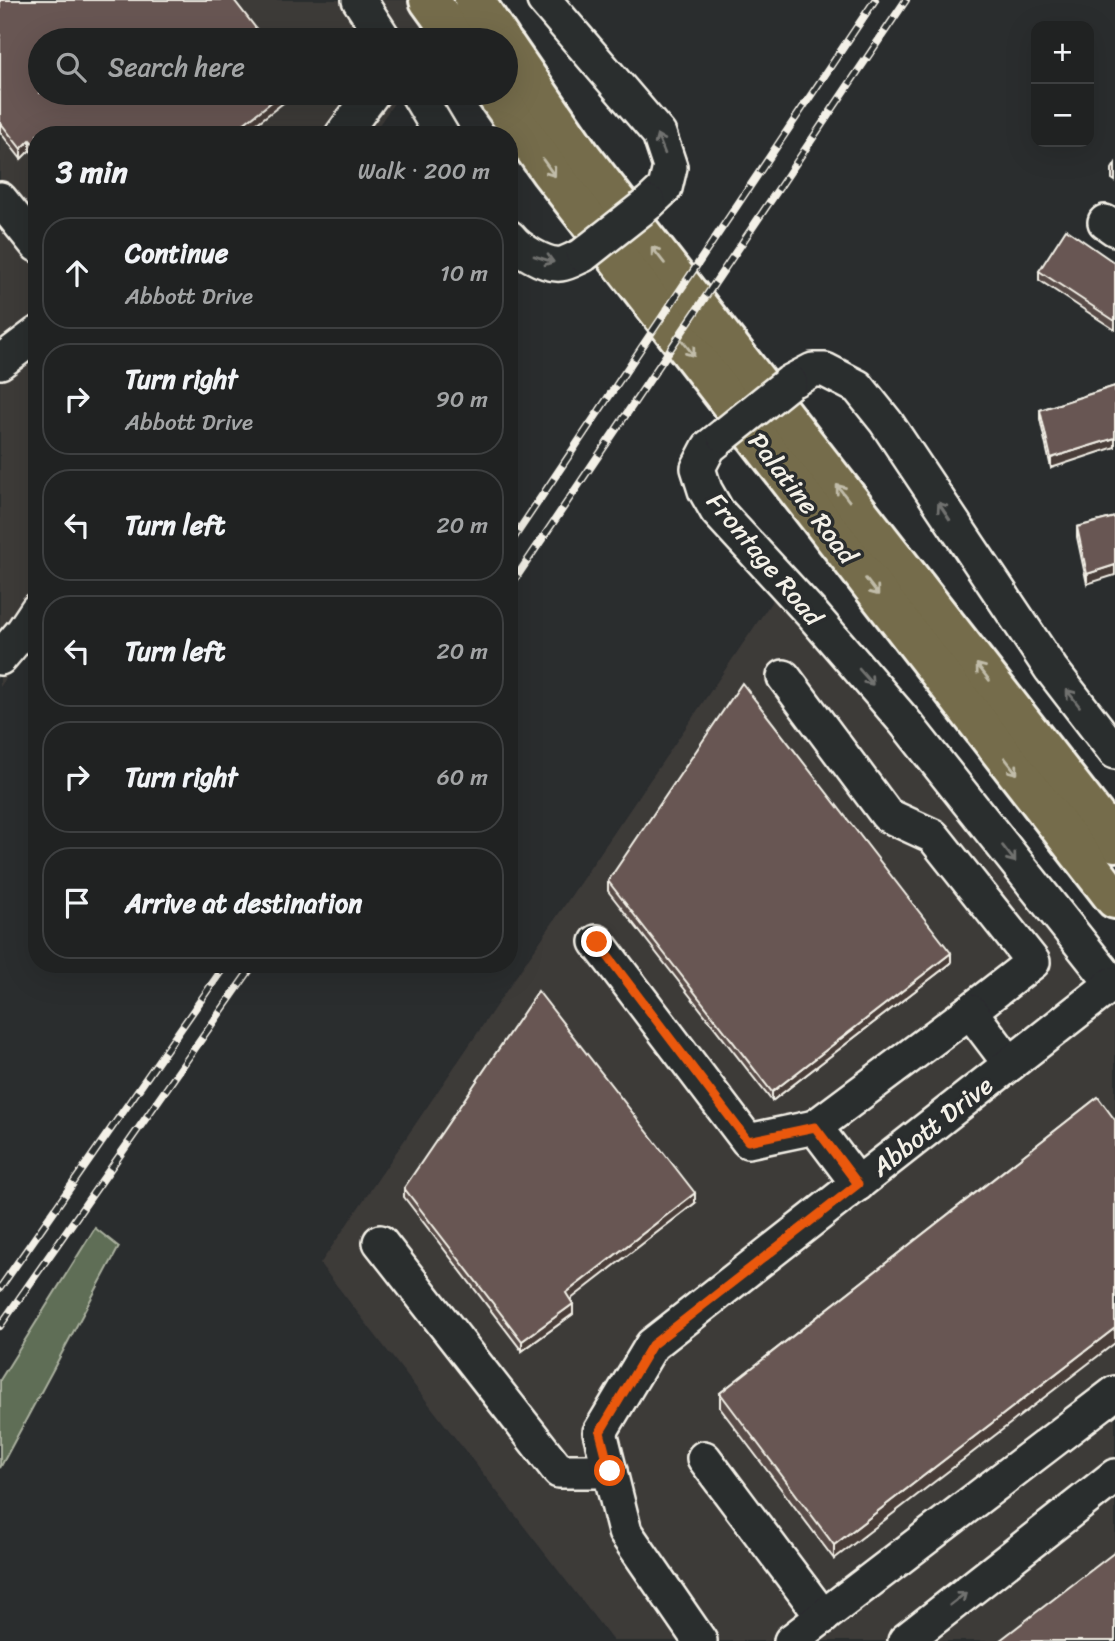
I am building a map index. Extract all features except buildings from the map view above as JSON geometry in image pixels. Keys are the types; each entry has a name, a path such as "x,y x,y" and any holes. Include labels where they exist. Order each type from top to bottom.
{"highway":[{"path":"429,0 449,28"},
{"path":"474,0 493,28"},
{"name":"Palatine Road","path":"518,64 581,156 1115,842"},
{"name":"Palatine Road","path":"503,105 550,171 1115,899"}],"street":[{"path":"359,0 377,28"},
{"path":"518,246 534,258 560,264 583,255 665,188 670,167 659,134 544,0"},
{"path":"349,126 364,105"},
{"path":"424,105 437,126"},
{"path":"0,199 28,234"},
{"path":"0,362 28,341"},
{"name":"Frontage Road","path":"1114,986 904,722 811,613 718,511 705,490 698,468 709,447 790,382 813,370 825,370 858,387 886,422 1051,669 1115,752"},
{"path":"0,658 28,624"},
{"path":"597,942 748,1141 815,1127 1033,962 933,836 887,815 784,677"},
{"name":"Abbott Drive","path":"700,1641 625,1532 600,1432 652,1345 1010,1064 1114,986"},
{"path":"970,1011 1010,1064"},
{"path":"815,1127 858,1184"},
{"path":"380,1242 559,1471 610,1471"},
{"path":"791,1641 1115,1393"},
{"path":"704,1458 823,1617"},
{"path":"905,1641 1115,1476"}],"shaded area":[{"path":"0,0 461,0 443,28 28,28 28,105 393,105 378,126 28,126 28,646 0,687"},
{"path":"785,582 1115,1006 1115,1641 613,1641 320,1264"}],"green space":[{"path":"95,1228 119,1247 0,1468 0,1380"}],"railway":[{"path":"518,532 875,0"},
{"path":"518,575 906,0"},
{"path":"0,1288 220,973"},
{"path":"0,1326 248,973"}],"route":[{"path":"597,942 748,1141 815,1127 858,1184 652,1345 600,1432 610,1471"}]}
